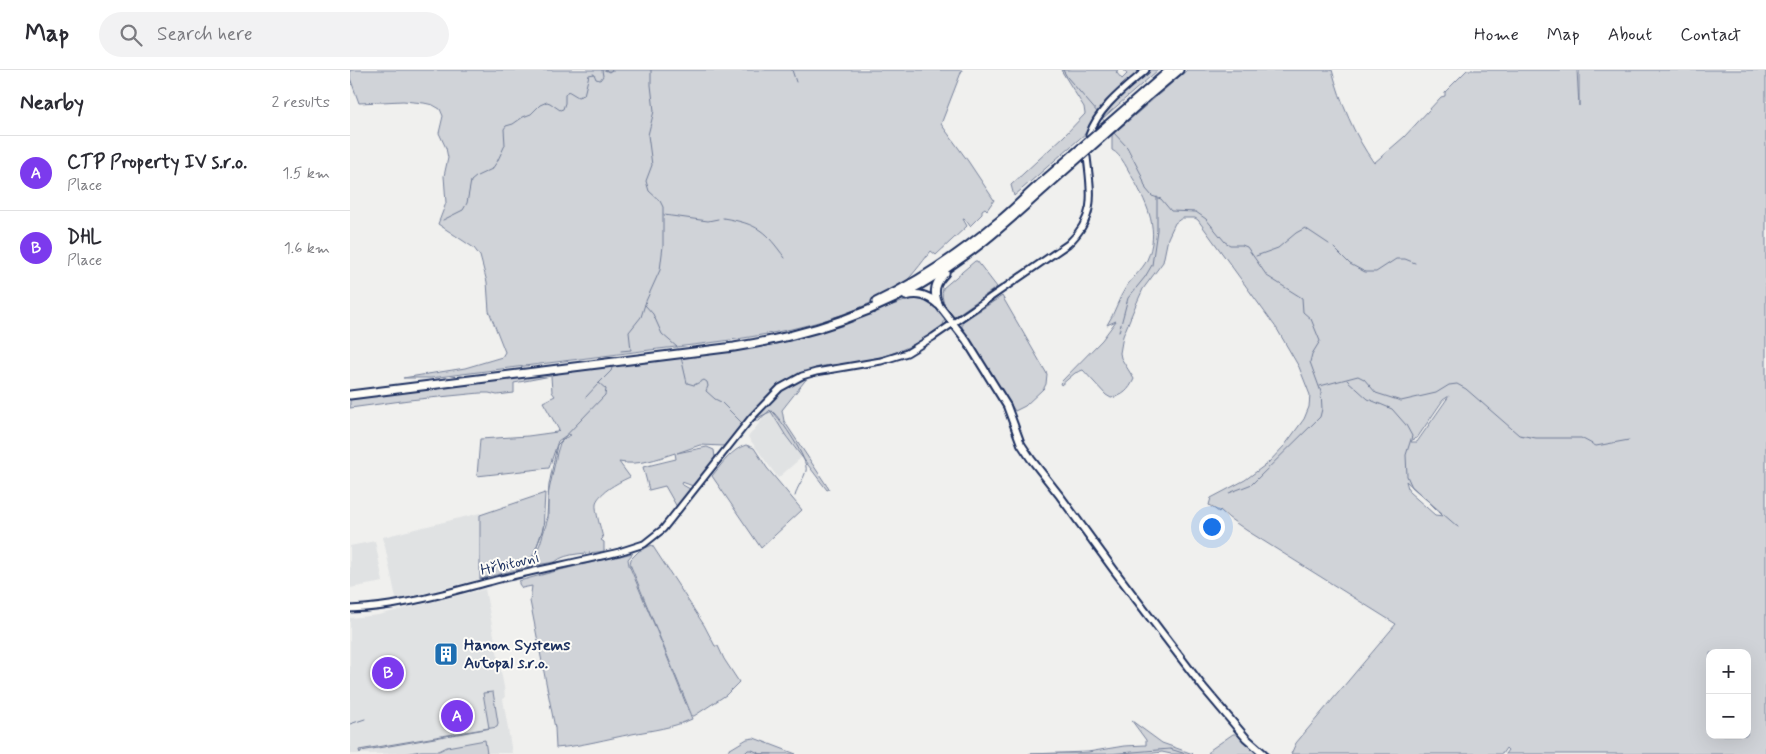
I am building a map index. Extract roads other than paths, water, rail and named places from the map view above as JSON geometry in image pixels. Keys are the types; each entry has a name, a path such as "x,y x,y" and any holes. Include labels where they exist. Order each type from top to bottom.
{"highway":[{"path":"1147,94 1170,70"},
{"path":"350,393 724,344 809,328 847,315 873,304 940,266 998,222 1147,94 1179,70"},
{"path":"350,393 753,344 817,329 850,318 887,302 953,264 1002,227 1043,185"},
{"path":"938,304 935,292 936,285 953,264"},
{"path":"887,302 919,294 938,304"}],"main road":[{"path":"938,304 953,323 1008,406 1021,444 1031,459 1203,687 1246,738 1264,754"}],"street":[{"path":"1089,135 1094,122 1104,109 1146,70"},
{"name":"Hřbitovní","path":"350,608 394,606 503,578 635,548 649,541 669,524 751,418 780,388 802,376 897,357 920,346 1061,249 1076,236 1087,218 1091,202 1087,157"}],"waterway":[{"path":"443,220 463,210 467,203 471,181 492,169 497,162 505,145 504,129 506,126 531,114 540,105 547,102 560,110 563,109 565,95 568,91 578,97 584,95 589,75 594,74 596,79 600,80 603,76 602,70"},
{"path":"605,70 609,72 612,70"},
{"path":"621,351 631,350 629,332 641,317 660,270 663,246 663,207 660,201 649,191 646,181 652,165 648,135 654,111 651,70"},
{"path":"792,70 796,82"},
{"path":"1063,70 1098,113"},
{"path":"1100,116 1106,123"},
{"path":"1113,132 1127,147 1141,174 1146,189 1152,196 1161,199 1171,211 1196,212 1206,219 1225,242 1230,245 1247,247 1267,276 1302,298 1303,312 1311,319 1320,341 1312,354 1310,362 1321,392 1322,409 1320,417 1252,484 1229,493"},
{"path":"1119,332 1128,298 1152,265 1157,230 1157,197"},
{"path":"664,215 708,221 718,219"},
{"path":"723,218 745,223 760,230 772,241 785,258"},
{"path":"1256,256 1278,248 1305,228 1329,244"},
{"path":"1334,248 1350,264 1365,272 1376,272 1396,259 1405,259 1415,263"},
{"path":"645,305 653,314 662,334 677,347"},
{"path":"681,357 687,383 694,385 704,380 707,382 706,391 744,423"},
{"path":"529,570 547,516 549,485 557,445 605,395 606,389 599,383 611,371 613,365"},
{"path":"1320,386 1358,376 1364,379 1376,393 1401,401 1436,393 1449,385 1457,384 1466,389 1519,435 1536,438 1581,438 1596,446 1629,440"},
{"path":"1347,380 1368,399 1392,409 1406,425 1412,436 1406,455 1407,476 1412,487 1458,527"},
{"path":"586,397 599,383"},
{"path":"751,421 772,411 794,440 806,466 804,477 795,496"},
{"path":"350,724 365,719"},
{"path":"1108,754 1170,749 1186,754"},
{"path":"744,754 748,750 761,754 772,754"}],"place":[{"name":"Hanon Systems Autopal s.r.o.","path":"446,654"},
{"name":"DHL","path":"388,673"},
{"name":"CTP Property IV s.r.o.","path":"457,716"}]}
